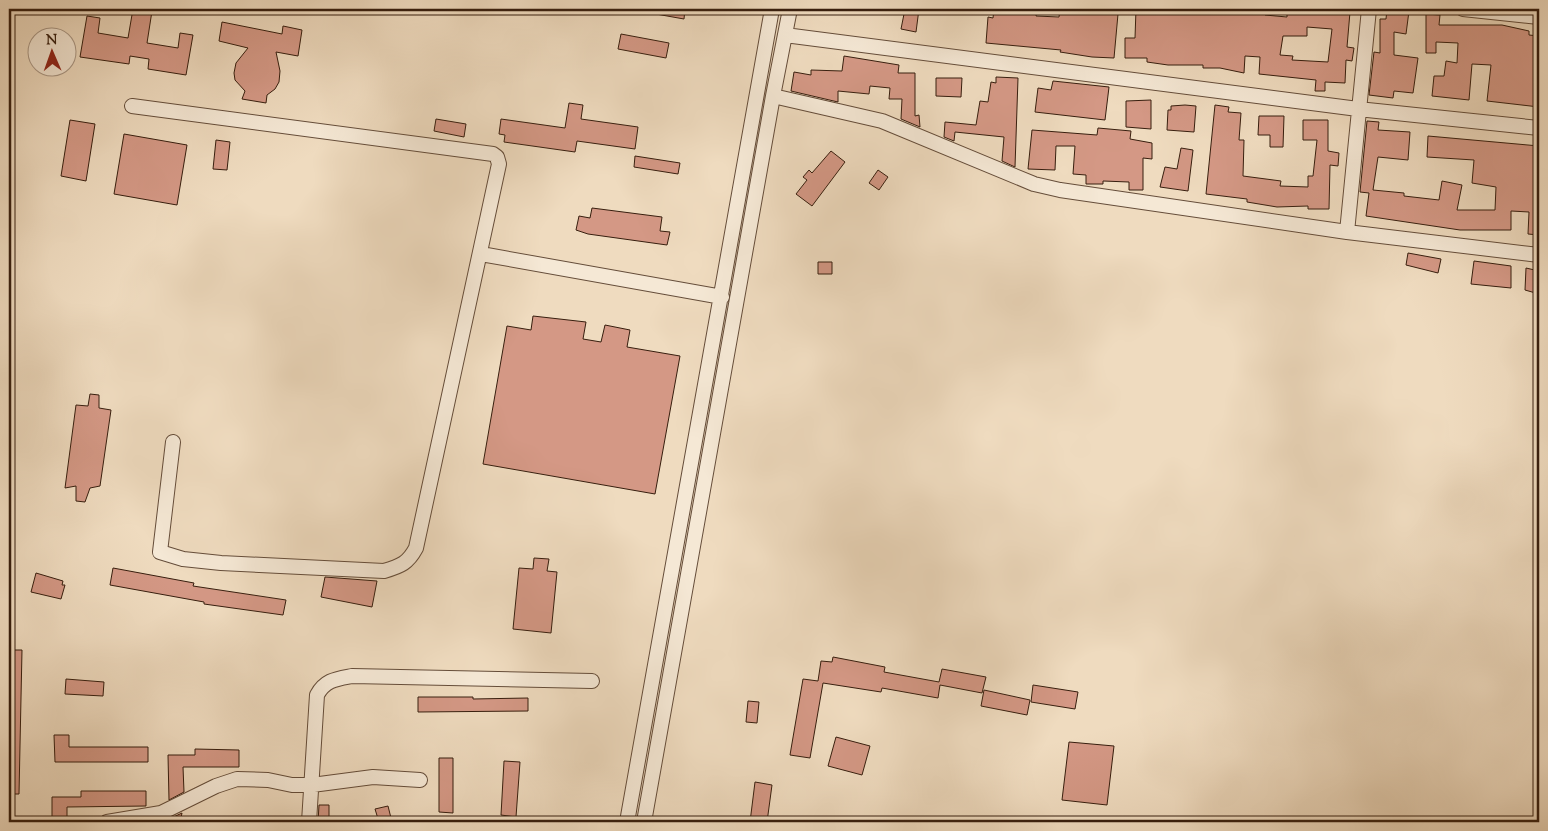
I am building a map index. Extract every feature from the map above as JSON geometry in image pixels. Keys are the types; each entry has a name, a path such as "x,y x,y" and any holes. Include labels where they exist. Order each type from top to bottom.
{"street":[{"path":"626,822 722,297 772,9"},
{"path":"644,822 790,9"},
{"path":"1347,232 1369,9"},
{"path":"1463,9 1539,18"},
{"path":"785,35 1358,109 1539,128"},
{"path":"773,96 882,121 1034,184 1347,232 1539,256"},
{"path":"132,106 493,154 497,157 499,164 416,548 408,561 402,566 384,571 220,563 183,558 160,552 173,442"},
{"path":"481,254 722,297"},
{"path":"309,822 317,695 322,686 331,680 352,676 592,681"},
{"path":"107,822 160,818 216,786 236,779 268,780 292,785 312,785 373,777 420,780"}],"building":[{"path":"133,9 152,11 147,43 178,48 180,33 193,35 186,75 148,69 149,59 130,56 129,64 80,57 87,16 100,18 98,33 128,38"},
{"path":"656,9 685,9 684,19 656,14"},
{"path":"905,9 919,9 916,32 901,29"},
{"path":"994,9 1037,9 1036,16 1059,17 1060,9 1112,9 1111,13 1118,14 1114,58 1092,57 1060,52 1061,50 986,43 988,17 993,18"},
{"path":"1136,9 1212,9 1234,11 1234,9 1265,9 1265,15 1287,17 1287,9 1350,12 1347,47 1354,48 1352,61 1346,60 1345,83 1325,82 1325,91 1315,91 1316,80 1259,74 1260,57 1245,56 1244,73 1220,68 1203,68 1203,65 1168,65 1147,62 1147,58 1125,58 1125,38 1135,38","holes":["1307,27 1332,29 1328,62 1292,60 1293,56 1280,55 1283,36 1307,36"]},
{"path":"1387,9 1409,11 1406,34 1394,32 1394,55 1418,58 1413,93 1394,91 1393,98 1369,95 1374,52 1380,53 1380,19 1386,19"},
{"path":"1426,14 1440,15 1439,25 1502,25 1529,31 1529,35 1539,36 1539,107 1487,101 1491,65 1472,64 1469,100 1432,96 1434,76 1444,76 1446,61 1457,63 1458,43 1436,42 1436,53 1426,53"},
{"path":"222,22 282,34 283,26 302,30 298,56 276,52 280,71 279,82 275,89 267,95 266,103 242,99 245,91 235,80 234,73 236,63 248,48 219,41"},
{"path":"621,34 669,43 666,58 618,49"},
{"path":"844,56 899,65 898,73 915,73 915,116 919,115 920,127 901,119 902,99 889,99 890,88 870,86 869,94 838,91 838,102 791,91 794,72 811,75 811,70 842,71"},
{"path":"996,77 1018,78 1015,167 1002,161 1004,137 955,132 954,141 944,137 945,122 976,125 980,101 988,102 991,82 996,83"},
{"path":"936,78 962,78 961,97 936,96"},
{"path":"1053,81 1109,87 1105,120 1035,112 1038,88 1051,90"},
{"path":"1151,100 1151,129 1126,127 1126,101"},
{"path":"569,103 583,105 581,119 638,127 635,149 577,141 575,152 504,142 505,135 499,134 501,119 565,128"},
{"path":"1215,105 1229,107 1228,112 1241,113 1239,140 1244,140 1243,176 1281,181 1280,186 1308,187 1308,176 1313,176 1317,140 1303,140 1303,120 1328,120 1328,151 1339,153 1338,166 1330,165 1329,209 1308,209 1308,206 1277,207 1247,202 1247,199 1206,194"},
{"path":"1171,106 1196,106 1194,132 1167,130 1168,110 1171,110"},
{"path":"1259,116 1284,116 1283,147 1270,147 1270,135 1258,135"},
{"path":"436,119 466,124 464,137 434,131"},
{"path":"70,120 95,124 86,181 61,176"},
{"path":"1367,121 1379,122 1378,130 1410,132 1408,160 1378,157 1373,190 1404,193 1404,196 1439,200 1442,181 1462,185 1457,210 1495,210 1496,187 1472,183 1474,160 1427,157 1428,136 1539,146 1539,235 1528,234 1529,212 1511,211 1511,230 1460,230 1366,216 1369,193 1360,192"},
{"path":"1098,128 1131,131 1130,139 1152,143 1152,159 1143,158 1143,190 1129,190 1129,182 1103,181 1103,184 1086,184 1086,175 1073,174 1075,146 1056,146 1055,170 1028,169 1032,130 1097,135"},
{"path":"124,134 187,145 177,205 114,194"},
{"path":"216,140 230,142 227,170 213,169"},
{"path":"1181,148 1193,150 1188,191 1160,187 1165,167 1177,169"},
{"path":"831,151 845,162 812,206 796,194 807,180 803,177 809,170 812,173"},
{"path":"635,156 680,163 678,174 634,167"},
{"path":"878,170 888,177 879,190 869,183"},
{"path":"592,208 662,217 660,231 670,232 667,245 588,234 576,230 579,216 590,218"},
{"path":"1408,253 1441,259 1438,273 1406,265"},
{"path":"1474,261 1511,266 1511,288 1471,284"},
{"path":"818,262 832,262 832,274 818,274"},
{"path":"1526,268 1539,271 1539,294 1525,290"},
{"path":"533,316 586,322 583,339 601,342 605,325 630,330 627,347 680,356 655,494 483,464 507,326 531,330"},
{"path":"90,394 99,395 99,408 111,410 100,486 90,488 85,502 76,501 76,486 65,488 76,405 88,406"},
{"path":"534,558 549,559 547,571 557,572 551,633 513,629 519,568 533,569"},
{"path":"113,568 194,583 193,586 286,600 283,615 204,604 204,602 110,585"},
{"path":"36,573 63,581 62,585 65,585 61,599 31,592"},
{"path":"325,577 377,581 372,607 321,597"},
{"path":"9,650 22,650 19,794 9,794"},
{"path":"833,657 885,667 884,672 939,682 942,669 986,677 982,693 940,685 938,698 882,688 881,692 823,683 810,758 790,755 803,679 818,681 821,661 832,662"},
{"path":"66,679 104,682 103,696 65,694"},
{"path":"1033,685 1078,692 1075,709 1031,702"},
{"path":"984,690 1030,700 1027,715 981,706"},
{"path":"418,697 528,698 528,711 418,712"},
{"path":"748,701 759,702 757,723 746,722"},
{"path":"54,735 69,735 69,747 148,747 148,762 55,762"},
{"path":"836,737 870,746 862,775 828,766"},
{"path":"1069,742 1114,746 1107,805 1062,800"},
{"path":"195,749 239,750 239,767 183,767 184,792 169,800 168,755 195,755"},
{"path":"439,758 453,758 453,813 439,812"},
{"path":"504,761 520,762 516,817 501,815"},
{"path":"755,782 772,785 767,822 750,822"},
{"path":"81,791 146,791 146,806 67,807 67,822 52,822 52,797 81,797"},
{"path":"319,805 329,805 329,822 318,822"},
{"path":"388,806 392,822 379,822 375,809"},
{"path":"182,813 180,822 165,822 165,821"}]}
